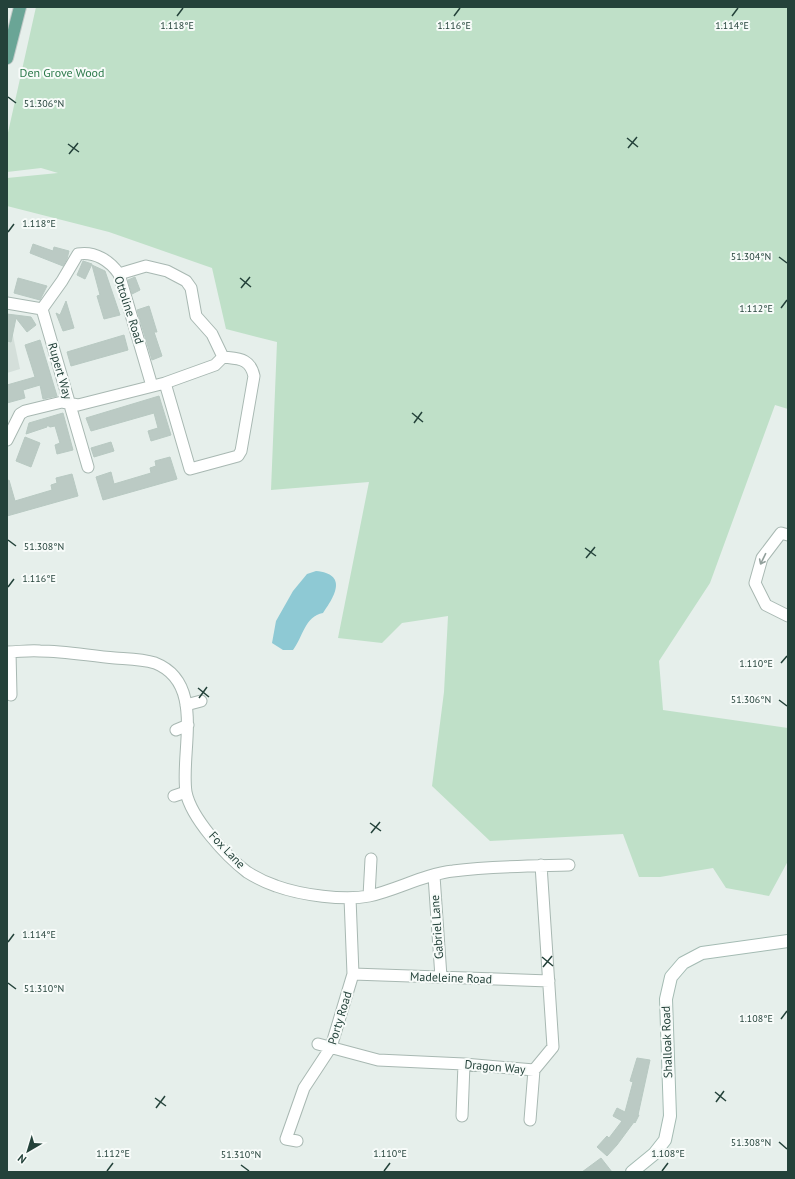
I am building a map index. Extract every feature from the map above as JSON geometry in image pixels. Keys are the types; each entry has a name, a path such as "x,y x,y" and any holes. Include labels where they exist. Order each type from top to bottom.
{"main road":[{"path":"7,58 20,7"}],"street":[{"name":"Ottoline Road","path":"42,309 78,254 86,252 112,264 119,274 152,386"},
{"path":"119,274 146,266 167,271 186,281 191,288 196,316 212,334 223,357"},
{"path":"7,303 42,309"},
{"name":"Rupert Way","path":"42,309 88,467"},
{"path":"7,440 20,414 25,411 62,402 78,405 165,383 215,365 223,357"},
{"path":"165,383 190,469 238,456 242,451 254,376 252,367 244,360 223,357"},
{"path":"788,535 781,533 762,558 755,583 766,604 788,616"},
{"name":"Fox Lane","path":"11,695 8,652 41,650 138,659 156,664 172,674 180,686 186,705 188,725 185,771 186,792 192,809 229,856 248,872 276,886 306,893 350,898 369,896 451,871 569,865"},
{"path":"186,705 201,701"},
{"path":"176,730 188,725"},
{"path":"174,796 186,792"},
{"path":"369,896 371,859"},
{"name":"Dragon Way","path":"318,1044 378,1060 464,1064 534,1070 553,1047 541,866"},
{"name":"Gabriel Lane","path":"434,876 441,977"},
{"name":"Porty Road","path":"297,1141 286,1139 304,1088 331,1048 353,974 350,898"},
{"name":"Shalloak Road","path":"632,1172 654,1154 665,1140 670,1116 666,999 671,977 682,963 702,953 788,941"},
{"name":"Madeleine Road","path":"353,974 549,981"},
{"path":"462,1116 464,1064"},
{"path":"530,1120 534,1070"}],"shaded area":[{"path":"12,331 20,369 7,373 7,332"}],"green space":[{"name":"Den Grove Wood","path":"36,7 788,7 788,409 775,405 710,583 659,661 663,710 788,728 788,861 769,896 726,888 713,868 660,877 639,877 623,834 490,841 432,786 444,692 448,616 402,623 382,643 338,638 369,482 271,490 277,342 226,329 212,268 109,232 7,206 7,178 58,173 41,168 7,172 7,137"}],"water":[{"path":"316,571 332,576 336,587 334,593 323,613 312,618 308,623 293,650 283,650 272,643 276,621 293,591 307,574"}],"building":[{"path":"33,244 53,251 54,247 69,251 63,266 30,253"},
{"path":"83,261 92,264 85,279 77,275"},
{"path":"92,265 105,271 120,315 104,319 97,296 100,295"},
{"path":"135,277 140,290 132,294 128,280"},
{"path":"18,278 47,286 40,300 14,293"},
{"path":"66,301 74,328 63,331 56,313 60,315"},
{"path":"149,306 157,332 154,332 162,356 152,360 137,310"},
{"path":"7,314 31,317 36,325 27,332 16,318 11,342 7,341"},
{"path":"124,335 128,350 71,366 67,352"},
{"path":"40,340 57,396 43,399 40,385 23,390 25,398 7,403 7,385 35,377 25,345"},
{"path":"159,396 171,435 151,441 148,431 158,428 154,413 91,431 86,418"},
{"path":"63,413 73,450 57,454 55,445 60,443 55,426 50,427 47,425 47,427 26,434 29,423"},
{"path":"25,437 40,443 31,467 16,461"},
{"path":"111,442 114,451 94,457 91,448"},
{"path":"170,457 177,479 103,500 96,477 111,472 114,484 151,473 150,468 156,466 155,461"},
{"path":"72,474 78,496 7,516 7,481 9,480 15,501 52,490 51,485 57,483 56,478"},
{"path":"637,1058 650,1060 639,1115 635,1123 634,1122 607,1156 597,1147 607,1136 609,1138 622,1121 613,1116 617,1108 625,1112 633,1082 630,1081"},
{"path":"601,1158 612,1172 582,1172"}]}
